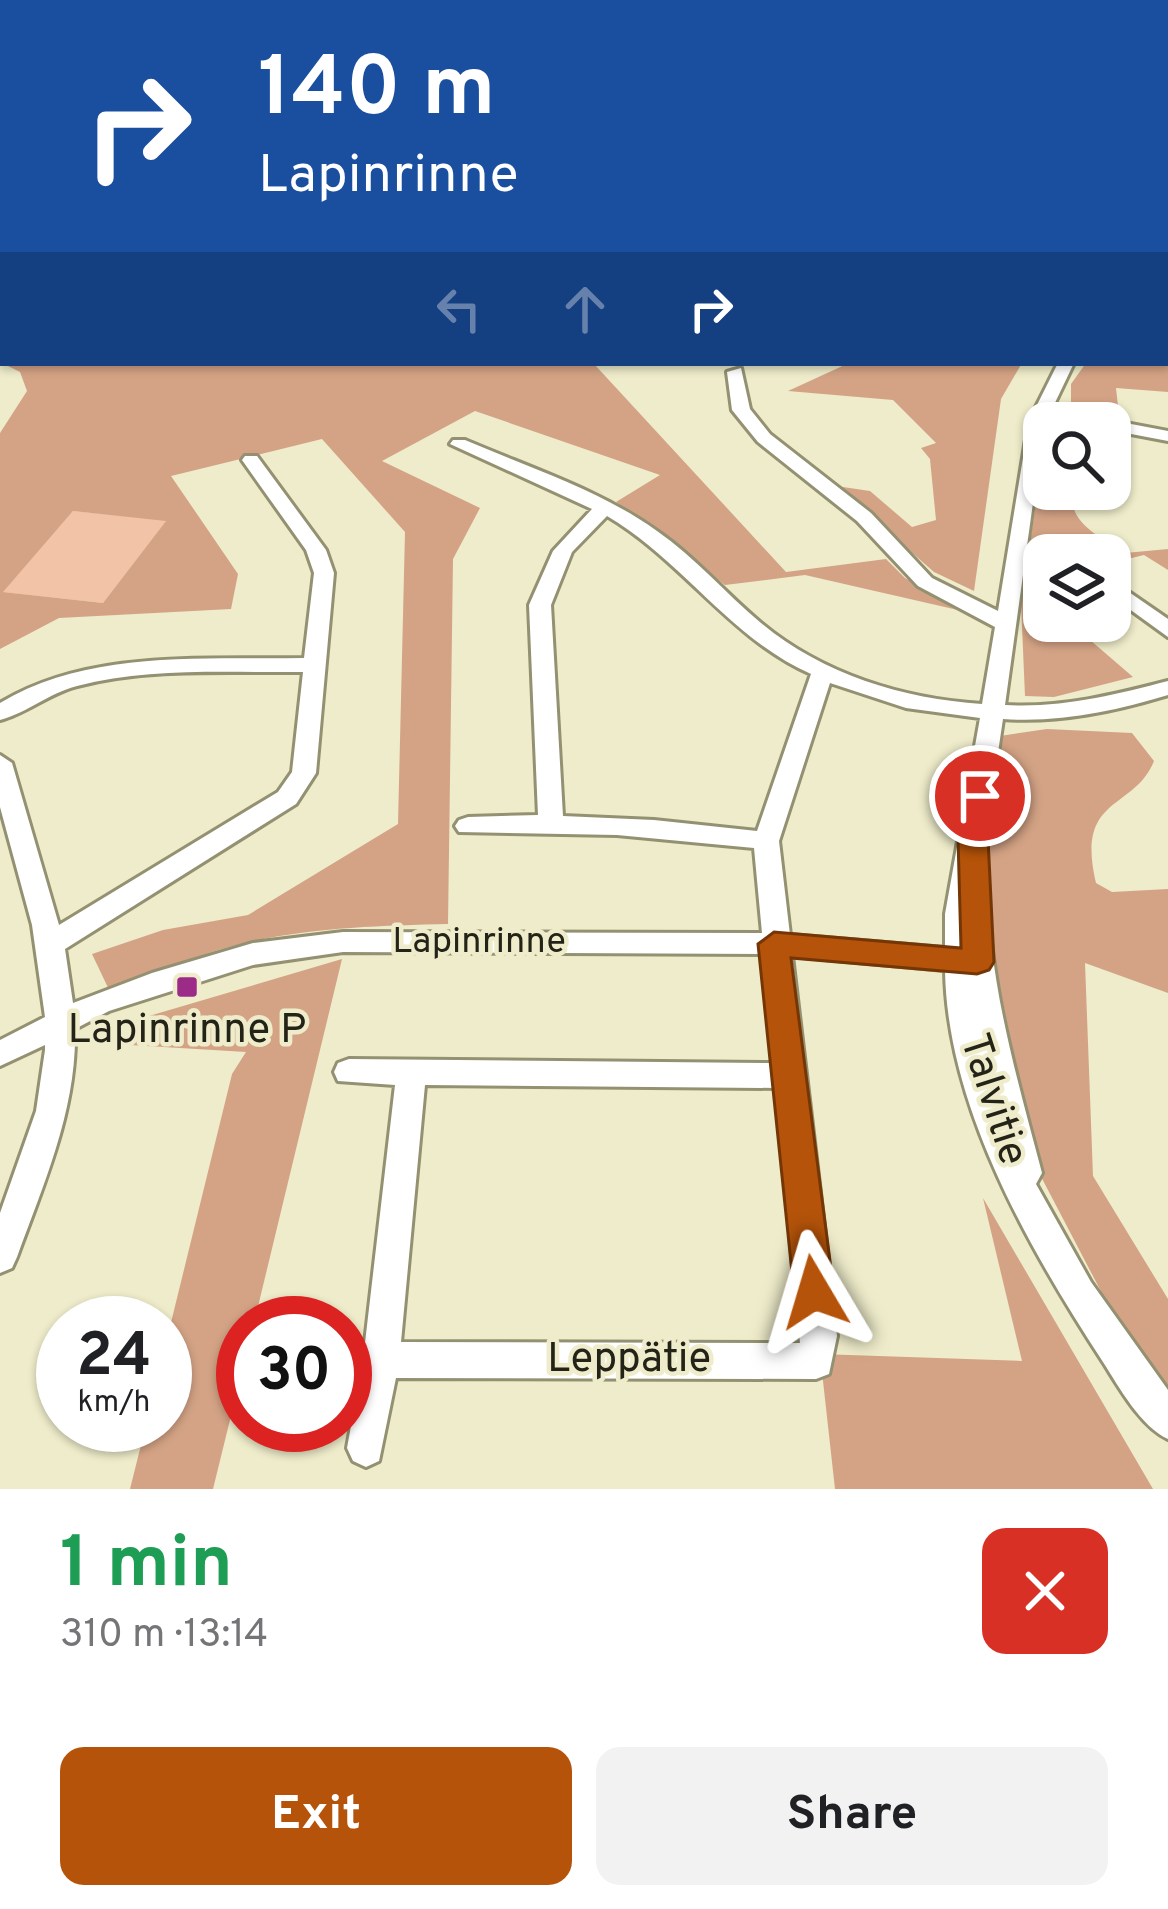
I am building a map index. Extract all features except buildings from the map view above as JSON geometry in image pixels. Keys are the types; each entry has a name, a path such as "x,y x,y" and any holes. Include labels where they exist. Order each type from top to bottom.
{"street":[{"name":"Talvitie","path":"1047,402 1065,366"},
{"path":"735,372 741,410 764,438 864,517 926,582 1004,622"},
{"path":"1131,429 1168,436"},
{"path":"459,444 637,526 769,640 820,676 868,691 993,711 1056,713 1124,702 1168,688"},
{"path":"50,944 108,913 298,787 308,760 311,665 324,573 316,550 251,460"},
{"path":"551,822 540,605 549,571 568,536 604,509"},
{"name":"Talvitie","path":"1024,510 973,838 965,1018 996,1138 1090,1313 1168,1420"},
{"path":"1131,601 1168,630"},
{"path":"0,713 15,701 84,675 311,665"},
{"path":"468,826 551,822 674,827 766,841 820,676"},
{"path":"0,763 50,944 57,1024 56,1091 0,1258"},
{"name":"Leppätie","path":"381,1360 816,1361 819,1336 766,841"},
{"name":"Lapinrinne","path":"0,1054 57,1024 216,963 300,947 383,942 774,944 968,961"},
{"path":"349,1072 788,1076"},
{"path":"372,1413 411,1075"}],"shaded area":[{"path":"8,366 596,366 786,572 886,559 905,578 971,613 805,575 725,585 616,502 660,475 475,411 382,461 480,508 453,559 448,924 296,934 235,945 111,994 92,954 163,930 248,915 398,824 405,532 322,439 171,476 238,574 231,609 59,618 0,649 0,433 27,391 20,372","holes":["73,511 166,521 103,603 3,592"]},
{"path":"842,366 1020,366 1001,399 974,591 934,572 836,486 870,491 912,527 936,520 930,459 921,448 936,443 893,400 788,391"},
{"path":"1084,366 1168,366 1168,392 1116,388 1118,402 1071,402 1071,384"},
{"path":"1035,510 1074,510 1095,534 1031,534"},
{"path":"73,511 167,520 103,603 2,592"},
{"path":"1168,549 1168,570 1144,555 1131,558 1131,552"},
{"path":"1023,590 1023,642 1092,642 1133,677 1054,697 1025,696 1021,603"},
{"path":"1047,729 1132,733 1154,761 1134,789 1100,819 1092,855 1096,883 1112,892 1168,889 1168,993 1085,963 1093,1176 1168,1299 1168,1395 1140,1366 1037,1169 982,901 1000,736"},
{"path":"342,959 261,1296 216,1296 216,1452 222,1452 213,1489 130,1489 139,1452 192,1452 192,1296 178,1296 232,1074 246,1052 130,1045 132,1021"},
{"path":"983,1198 1153,1489 835,1489 820,1354 1022,1361"}],"place":[{"name":"Lapinrinne P","path":"187,987"}],"route":[{"path":"814,1292 774,944 977,962 973,838 980,796"}]}
